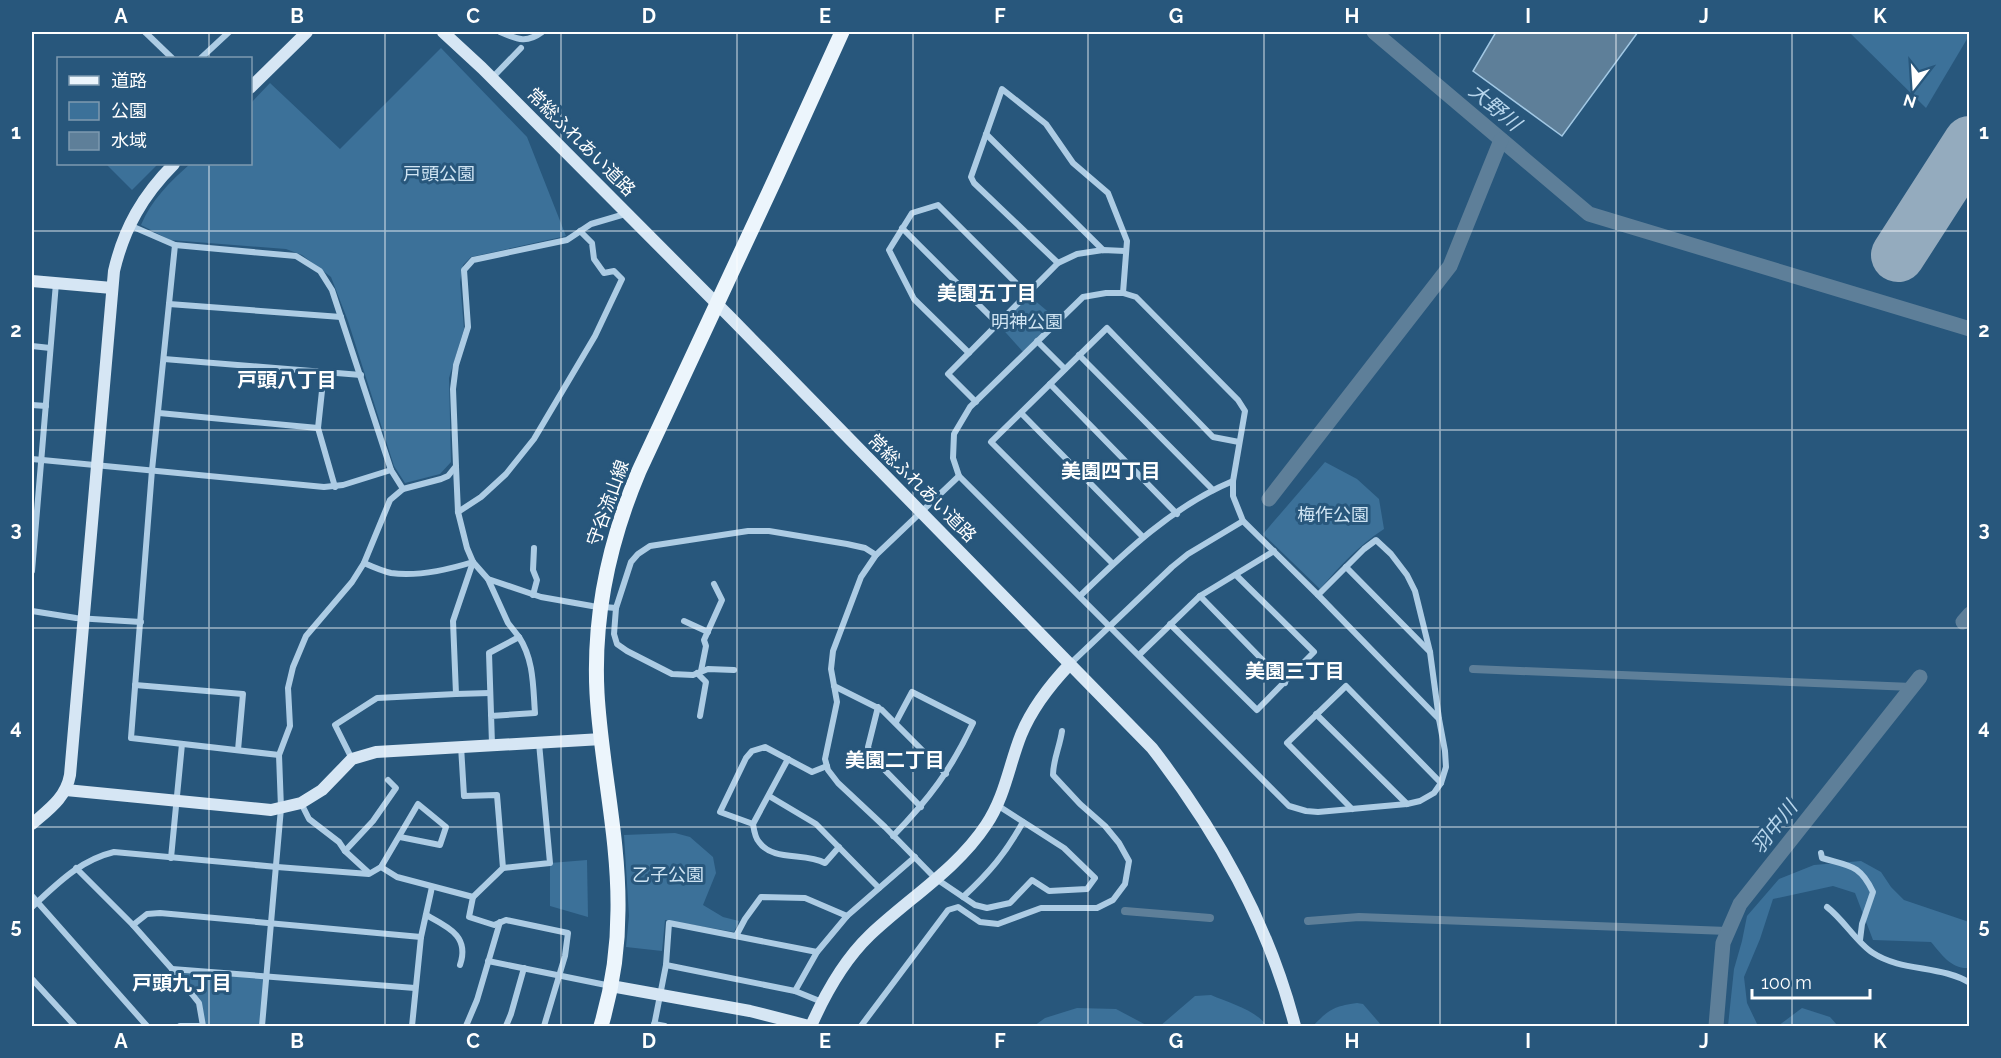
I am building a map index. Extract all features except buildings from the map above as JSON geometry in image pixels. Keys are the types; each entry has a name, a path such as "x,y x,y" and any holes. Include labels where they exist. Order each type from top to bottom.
{"main road":[{"name":"守谷流山線","path":"601,1026 611,986 618,931 618,893 597,674 608,608 608,564 631,489 842,32"}],"street":[{"path":"145,32 171,57"},
{"path":"216,32 222,38"},
{"path":"202,57 229,32"},
{"path":"252,86 307,32"},
{"name":"常総ふれあい道路","path":"444,32 716,303 1152,748 1191,799 1219,844 1257,919 1285,990 1295,1026"},
{"path":"500,32 516,39 532,39 542,32"},
{"path":"492,78 521,48"},
{"path":"1058,263 974,183 971,177 1002,89 1046,124 1073,163 1108,193 1127,241 1123,293"},
{"path":"986,134 1103,250"},
{"path":"32,824 66,790 70,775 112,288 118,254 129,224 145,196 173,165"},
{"path":"969,353 914,299 889,250 912,213 938,205 1027,294"},
{"path":"491,716 535,713 527,649 508,623 488,579 473,562 466,548 458,512 453,389 456,365 468,327 464,270 473,260 567,240 591,224 626,214"},
{"path":"129,224 175,244 296,256 320,271 333,290 391,470 403,489"},
{"path":"902,228 998,324"},
{"path":"458,512 481,497 506,474 534,439 595,336 622,279 614,271 604,273 594,259 592,243 580,231"},
{"path":"175,244 152,470 130,738 279,755"},
{"path":"976,402 948,374 1058,263 1077,254 1103,250 1125,251"},
{"path":"32,281 112,288"},
{"path":"32,571 34,510 41,460 56,283"},
{"path":"1318,595 1376,540 1391,554 1407,575 1414,591 1430,652 1446,767 1441,783 1434,793 1420,801 1318,812 1297,810 1289,806 959,476 953,458 954,434 963,417 976,402 1083,297 1106,292 1123,293 1136,297 1238,400 1245,411 1233,481 1233,496 1243,521 1439,719"},
{"path":"169,304 341,317"},
{"path":"1113,564 991,442 1079,355 1107,328 1213,437 1239,442"},
{"path":"1036,341 1065,369"},
{"path":"32,346 50,348"},
{"path":"1079,355 1213,490"},
{"path":"164,359 361,375"},
{"path":"324,372 318,428 335,487"},
{"path":"1050,384 1176,514"},
{"path":"32,405 46,406"},
{"path":"159,413 318,428"},
{"path":"1021,413 1143,537"},
{"path":"32,459 324,487 335,487 391,470"},
{"path":"262,1026 281,808 279,755 290,726 288,688 293,667 306,636 352,582 364,563 390,500 403,489 448,476 456,466"},
{"path":"959,476 876,555 861,578 833,651 831,669 837,702 825,759 838,783 935,878 975,905 987,908 1010,903 1032,880 1049,891 1087,889 1095,878 1064,848 997,805"},
{"path":"1080,596 1143,537 1213,490 1233,481"},
{"path":"488,961 750,1011 810,1026 839,974 868,937 960,857 974,841 997,805 1026,723 1044,694 1070,664 1109,626 1188,554 1243,521"},
{"path":"734,670 708,669 672,674 617,644 608,608 631,562 638,554 650,546 748,531 769,531 865,548 876,555"},
{"path":"533,595 537,580 533,570 534,548"},
{"path":"1139,655 1200,596 1274,551"},
{"path":"364,563 391,573 411,573 450,569 473,562"},
{"path":"456,694 453,621 473,562"},
{"path":"1346,567 1430,652"},
{"path":"1170,624 1257,710 1314,652 1236,575"},
{"path":"488,579 533,595 608,608"},
{"path":"699,672 706,646 704,640 722,600 714,584"},
{"path":"1200,596 1285,682"},
{"path":"32,611 141,622"},
{"path":"684,621 708,632"},
{"path":"492,744 489,653 519,637"},
{"path":"699,672 706,682 700,716"},
{"path":"135,685 243,694 237,750"},
{"path":"834,686 878,707 946,774"},
{"path":"1352,808 1287,743 1346,686 1441,783"},
{"path":"893,836 921,807 946,774 973,723 912,692 896,723"},
{"path":"352,759 335,725 377,698 490,693"},
{"path":"878,707 868,747 871,756 921,807"},
{"path":"1316,714 1407,804"},
{"path":"861,1026 948,910 958,907 980,922 998,924 1041,908 1097,908 1113,900 1125,884 1129,861 1119,843 1053,775 1053,764 1060,747 1062,731"},
{"path":"66,790 271,810 301,803 322,790 352,759 376,752 602,739"},
{"path":"539,742 550,863 503,868 473,897 469,917 494,925 506,920 568,933 566,956 544,1026"},
{"path":"171,858 182,744"},
{"path":"461,746 464,796 497,795 503,868"},
{"path":"753,825 720,812 746,758 752,751 765,747 812,772 827,766"},
{"path":"788,759 753,825 759,842 774,854 814,857 825,863 839,847"},
{"path":"345,850 373,821 396,788 388,780"},
{"path":"769,796 816,824 879,888"},
{"path":"301,803 309,819 339,842 369,874"},
{"path":"34,905 76,868 100,855 114,852 369,874 381,867 418,804 446,827 440,845 400,837"},
{"path":"963,897 1007,850 1023,822"},
{"path":"1821,853 1822,858 1860,871 1866,877 1873,892 1862,924 1860,940"},
{"path":"795,991 817,952 847,916 915,857"},
{"path":"381,867 397,877 473,897"},
{"path":"76,868 133,925 199,1003 202,1026 180,1026"},
{"path":"412,1026 421,937 432,887"},
{"path":"32,896 34,905 147,1026"},
{"path":"736,936 761,897 805,898 847,916"},
{"path":"1827,907 1839,916 1872,953 1918,968 1951,974 1970,983"},
{"path":"133,925 147,914 160,913 421,937"},
{"path":"426,915 451,929 461,941 463,955 459,965"},
{"path":"466,1026 477,999 500,922"},
{"path":"665,1026 654,1025 666,965 669,923 817,952"},
{"path":"666,965 795,991 822,1002"},
{"path":"506,1026 524,968"},
{"path":"172,969 415,988"},
{"path":"32,979 75,1026"}],"green space":[{"path":"1849,32 1969,32 1970,34 1926,108"},
{"name":"戸頭公園","path":"441,48 527,137 566,236 471,257 463,265 460,282 464,329 449,378 451,462 440,474 405,483 394,466 348,321 331,277 302,255 286,249 170,240 141,225 156,199 189,165 252,165 252,102 270,83 340,149"},
{"path":"107,165 157,165 132,190"},
{"name":"明神公園","path":"1027,294 1058,320 1024,353 998,324"},
{"name":"梅作公園","path":"1325,462 1357,479 1379,499 1384,529 1358,549 1320,589 1263,534"},
{"name":"乙子公園","path":"675,833 690,837 713,857 716,873 703,905 723,917 739,921 734,932 665,920 662,951 626,947 629,916 624,835"},
{"path":"587,860 588,917 550,906 550,863"},
{"path":"1861,861 1881,872 1904,900 1969,922 1969,968 1952,964 1931,942 1873,940 1855,893 1833,886 1773,899 1744,977 1747,1003 1758,1026 1728,1026 1734,969 1747,916 1779,879 1814,865"},
{"path":"172,969 266,977 262,1026 203,1026 199,1003"},
{"path":"1211,995 1249,1011 1267,1026 1160,1026 1195,996"},
{"path":"1357,1003 1363,1004 1382,1026 1313,1026 1332,1010"},
{"path":"1077,1008 1116,1009 1148,1026 1034,1026 1045,1018"},
{"path":"1802,1008 1830,1017 1838,1026 1778,1026"}],"water":[{"path":"1496,32 1638,32 1562,136 1473,71"}],"waterway":[{"name":"大野川","path":"1374,32 1589,214 1970,329"},
{"name":"大野川","path":"1269,499 1450,266 1501,140"},
{"name":"羽中川","path":"1963,622 1970,614"},
{"path":"1473,669 1912,687"},
{"name":"羽中川","path":"1716,1026 1723,943 1740,904 1920,677"},
{"path":"1125,911 1210,918"},
{"path":"1308,921 1359,917 1727,931"}],"runway":[{"path":"1898,255 1970,143"}],"district":[{"name":"美園五丁目","path":"987,293"},
{"name":"戸頭八丁目","path":"287,380"},
{"name":"美園四丁目","path":"1111,471"},
{"name":"美園三丁目","path":"1295,671"},
{"name":"美園二丁目","path":"895,760"},
{"name":"戸頭九丁目","path":"182,983"}]}
